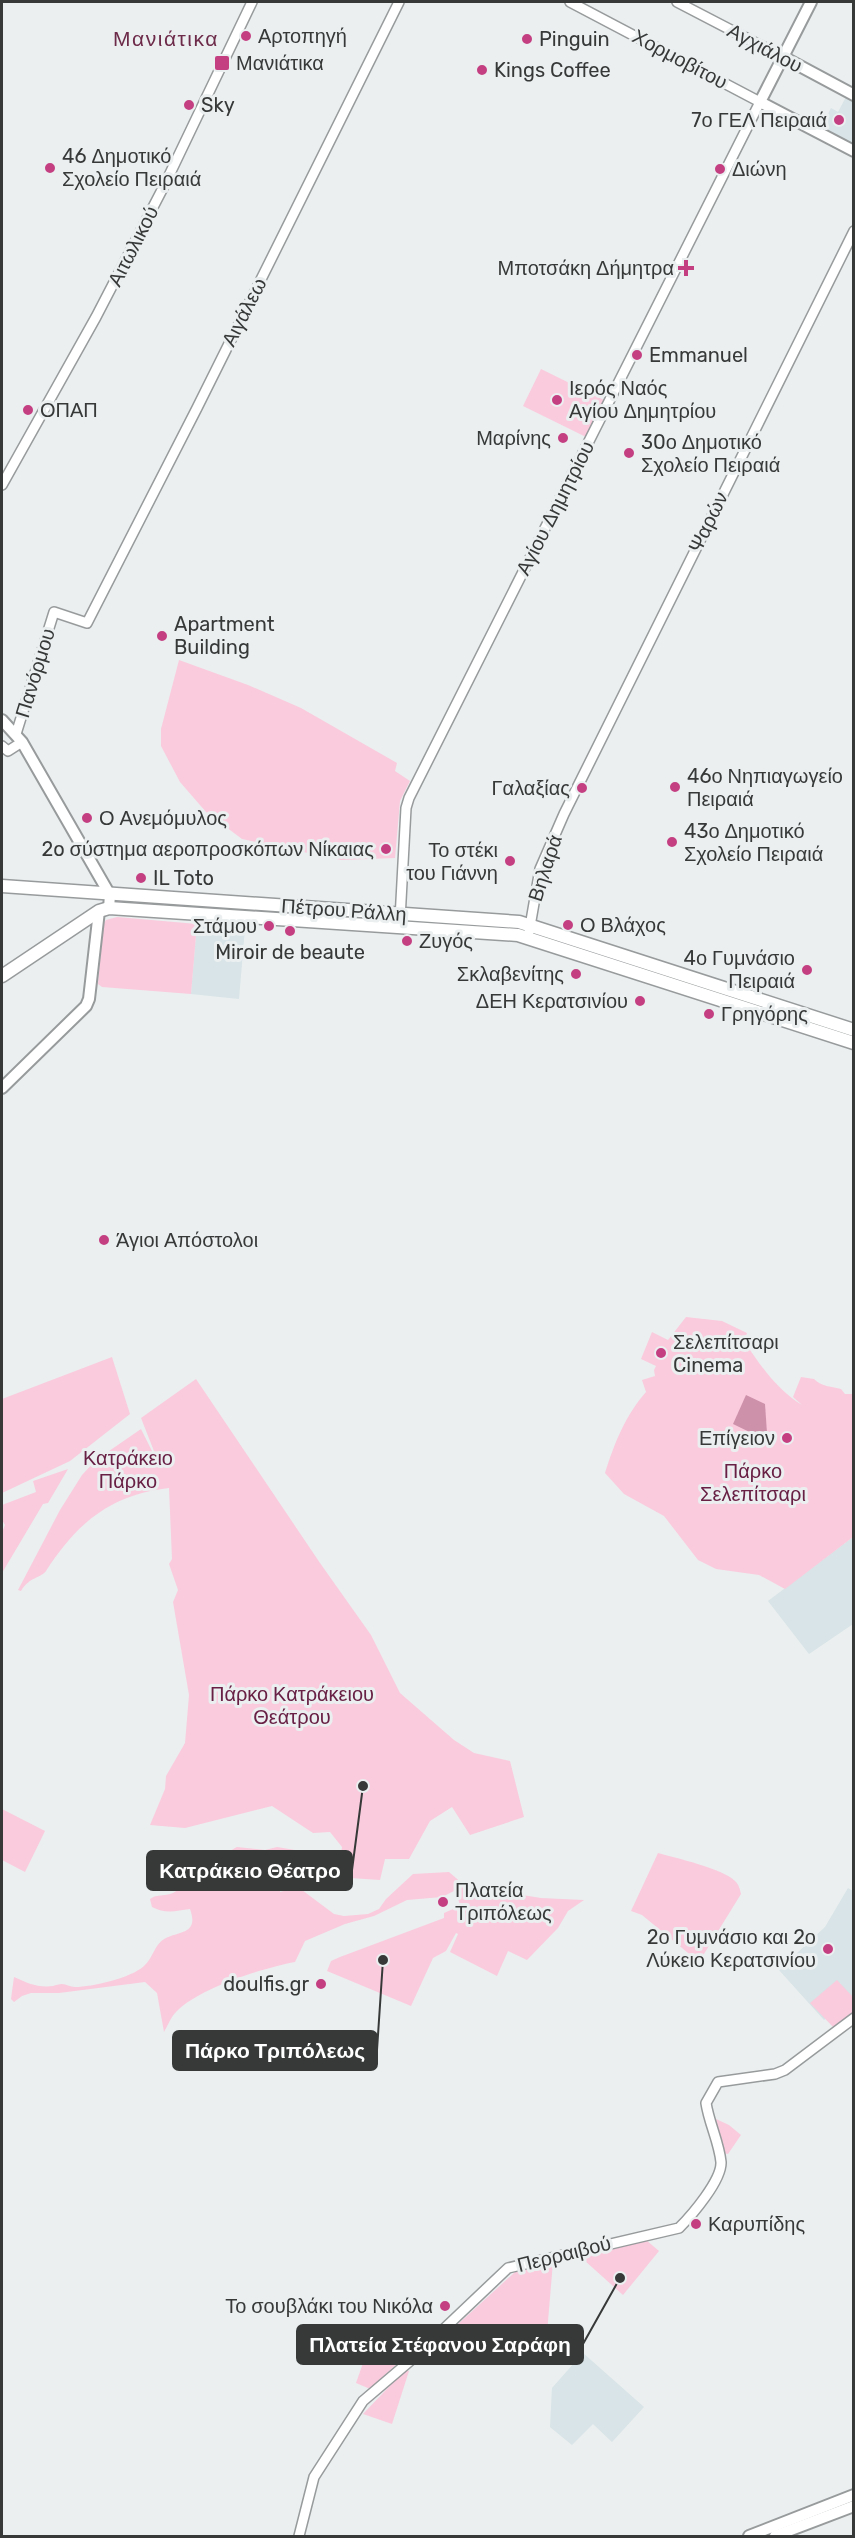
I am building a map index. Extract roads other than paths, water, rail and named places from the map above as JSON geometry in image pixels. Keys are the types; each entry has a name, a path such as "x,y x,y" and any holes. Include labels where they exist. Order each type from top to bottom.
{"main road":[{"name":"Αγίου Δημητρίου","path":"760,102 811,2"},
{"name":"Αγχιάλου","path":"783,57 854,95"},
{"name":"Χορμοβίτου","path":"760,102 854,151"},
{"path":"2,720 19,738 110,895 104,910 89,999 80,1012 2,1088"},
{"name":"Πέτρου Ράλλη","path":"2,886 529,924 854,1030"},
{"path":"75,892 87,906 87,912 81,923"},
{"path":"2,976 104,910"},
{"name":"Πέτρου Ράλλη","path":"104,910 528,938 854,1043"},
{"path":"749,2536 854,2495"},
{"path":"775,2536 854,2505"}],"street":[{"name":"Αιτωλικού","path":"2,485 81,347 164,186 252,2"},
{"name":"Αιγάλεω","path":"54,612 87,623 399,2"},
{"name":"Χορμοβίτου","path":"570,2 760,102"},
{"name":"Αγχιάλου","path":"677,2 783,57"},
{"name":"Αγίου Δημητρίου","path":"399,928 406,808 760,102"},
{"name":"Ψαρών","path":"564,813 854,231"},
{"name":"Πανόρμου","path":"19,738 54,612"},
{"path":"2,746 8,751 19,738"},
{"name":"Βηλαρά","path":"528,938 540,869 564,813"},
{"name":"Περραιβού","path":"299,2536 314,2476 363,2401 410,2361 508,2268 679,2228 695,2211 720,2173 721,2161 706,2103 718,2082 775,2074 784,2070 854,2018"}],"place":[{"name":"Αρτοπηγή","path":"246,36"},
{"name":"Pinguin","path":"527,39"},
{"name":"Μανιάτικα","path":"222,63"},
{"name":"Kings Coffee","path":"482,70"},
{"name":"Sky","path":"189,105"},
{"name":"7ο ΓΕΛ Πειραιά","path":"839,120"},
{"name":"46 Δημοτικό Σχολείο Πειραιά","path":"50,168"},
{"name":"Διώνη","path":"720,169"},
{"name":"Μποτσάκη Δήμητρα","path":"686,268"},
{"name":"Emmanuel","path":"637,355"},
{"name":"Ιερός Ναός Αγίου Δημητρίου","path":"557,400"},
{"name":"ΟΠΑΠ","path":"28,410"},
{"name":"Μαρίνης","path":"563,438"},
{"name":"30ο Δημοτικό Σχολείο Πειραιά","path":"629,453"},
{"name":"Apartment Building","path":"162,636"},
{"name":"46ο Νηπιαγωγείο Πειραιά","path":"675,787"},
{"name":"Γαλαξίας","path":"582,788"},
{"name":"Ο Ανεμόμυλος","path":"87,818"},
{"name":"43ο Δημοτικό Σχολείο Πειραιά","path":"672,842"},
{"name":"2o σύστημα αεροπροσκόπων Νίκαιας","path":"386,849"},
{"name":"Το στέκι του Γιάννη","path":"510,861"},
{"name":"IL Toto","path":"141,878"},
{"name":"Ο Βλάχος","path":"568,925"},
{"name":"Στάμου","path":"269,926"},
{"name":"Miroir de beaute","path":"290,931"},
{"name":"Ζυγός","path":"407,941"},
{"name":"4ο Γυμνάσιο Πειραιά","path":"807,970"},
{"name":"Σκλαβενίτης","path":"576,974"},
{"name":"ΔΕΗ Κερατσινίου","path":"640,1001"},
{"name":"Γρηγόρης","path":"709,1014"},
{"name":"Άγιοι Απόστολοι","path":"104,1240"},
{"name":"Σελεπίτσαρι Cinema","path":"661,1353"},
{"name":"Επίγειον","path":"787,1438"},
{"name":"Κατράκειο Θέατρο","path":"363,1786"},
{"name":"Πλατεία Τριπόλεως","path":"443,1902"},
{"name":"2ο Γυμνάσιο και 2ο Λύκειο Κερατσινίου","path":"828,1949"},
{"name":"Πάρκο Τριπόλεως","path":"383,1960"},
{"name":"doulfis.gr","path":"321,1984"},
{"name":"Καρυπίδης","path":"696,2224"},
{"name":"Πλατεία Στέφανου Σαράφη","path":"620,2278"},
{"name":"Το σουβλάκι του Νικόλα","path":"445,2306"}],"district":[{"name":"Μανιάτικα","path":"166,39"}],"park label":[{"name":"Κατράκειο Πάρκο","path":"128,1470"},
{"name":"Πάρκο Σελεπίτσαρι","path":"753,1482"},
{"name":"Πάρκο Κατράκειου Θεάτρου","path":"292,1706"}]}
